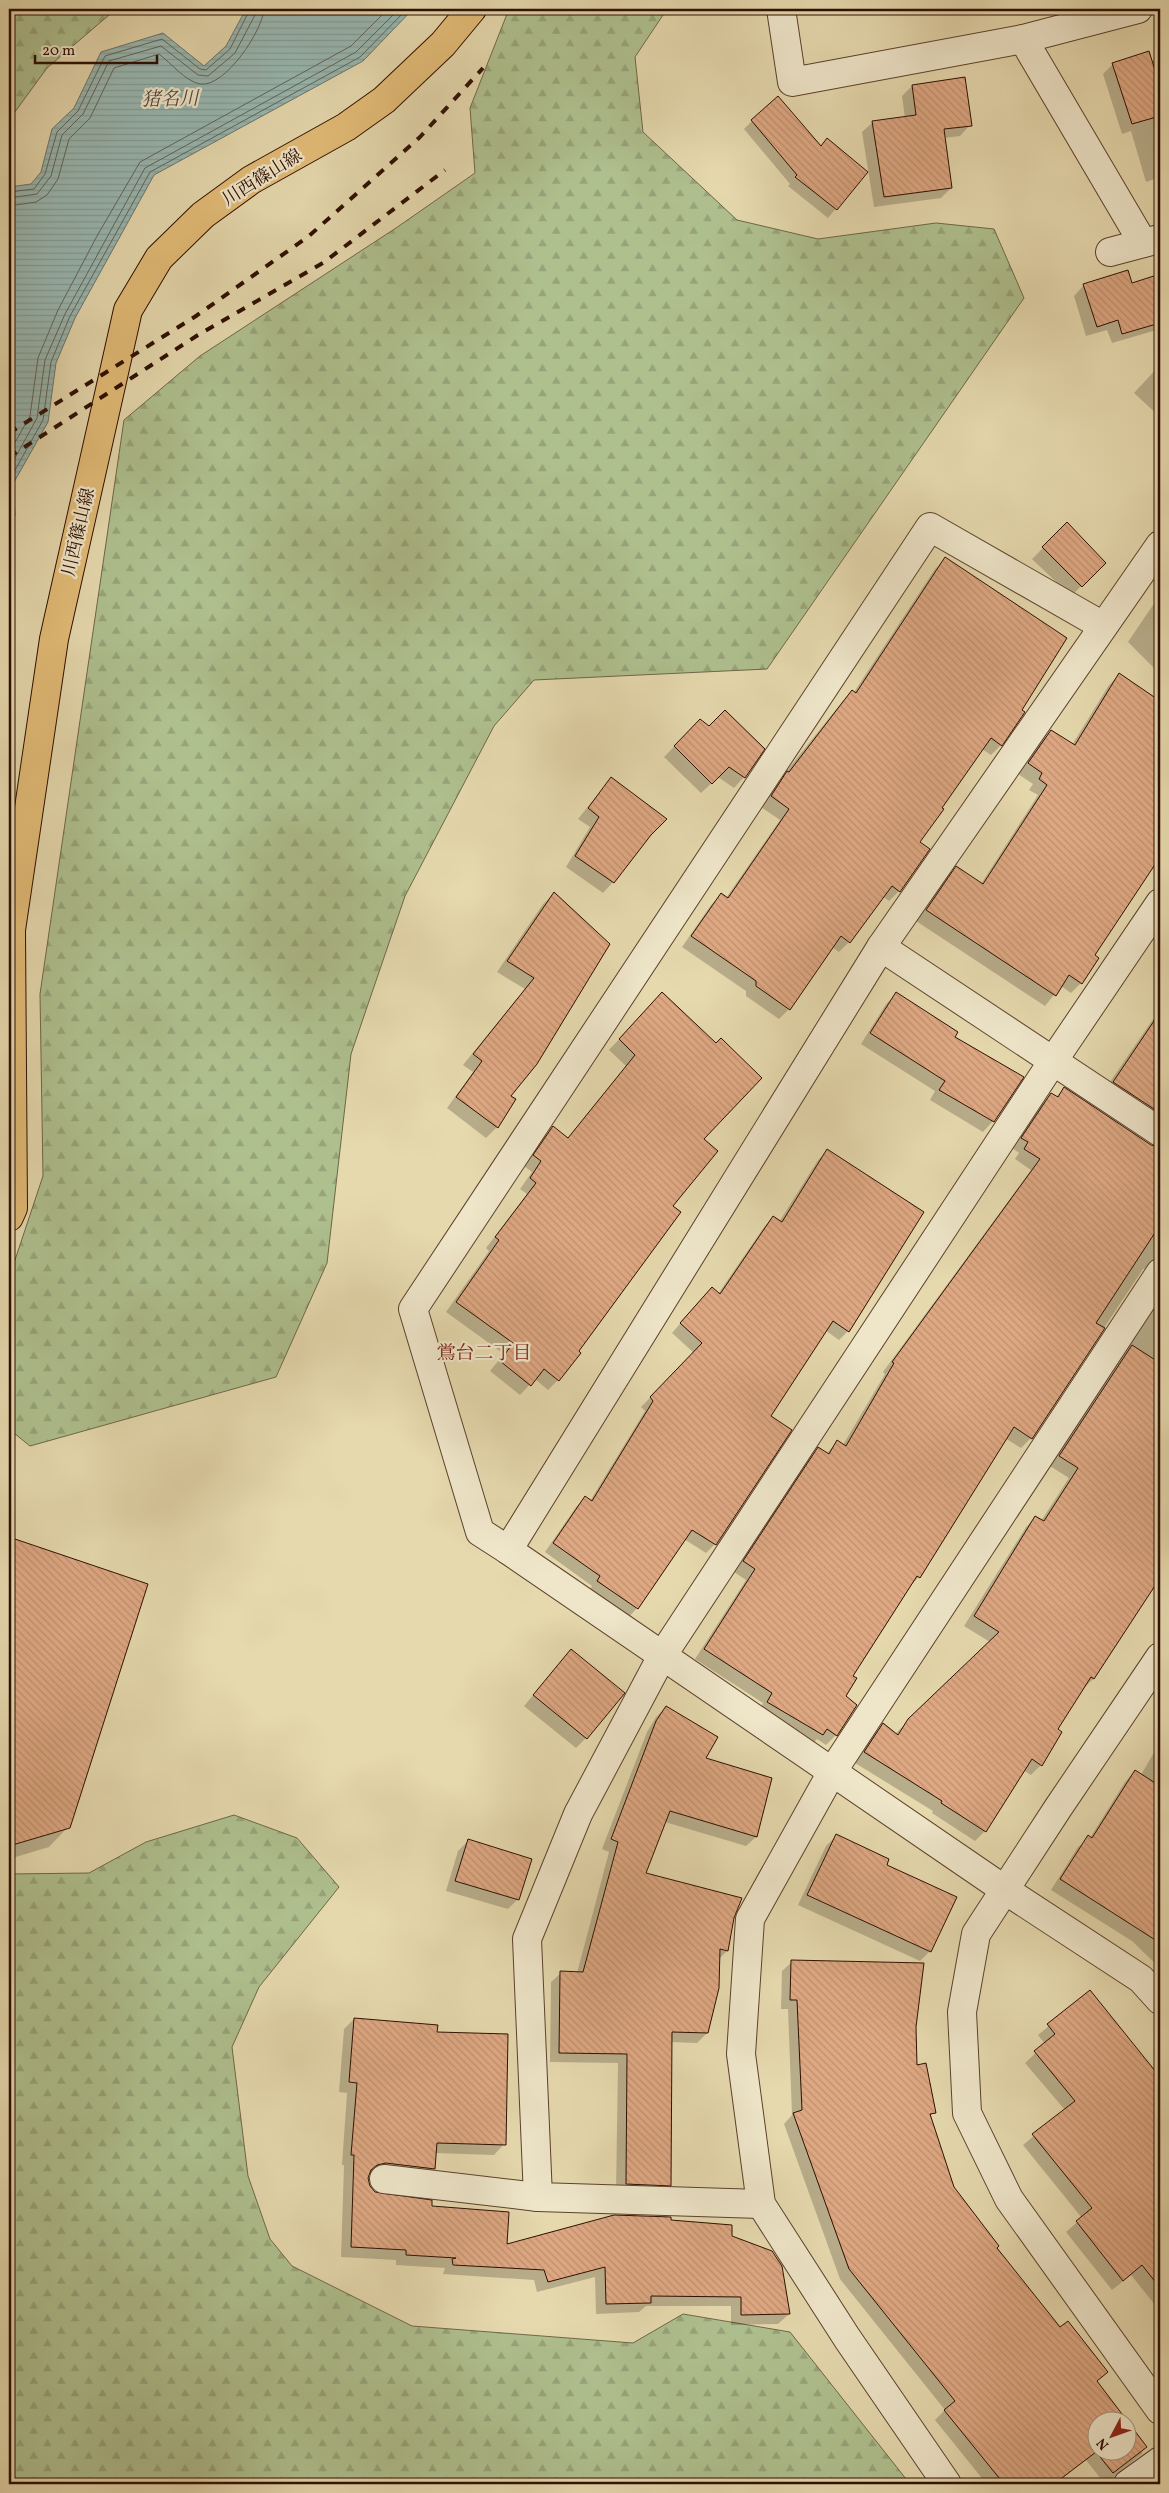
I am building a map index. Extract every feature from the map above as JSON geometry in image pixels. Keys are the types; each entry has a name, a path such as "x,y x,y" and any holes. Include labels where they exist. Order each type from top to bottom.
{"main road":[{"name":"川西篠山線","path":"9,1217 13,1208 11,930 54,639 128,310 159,258 203,215 251,180 346,127 384,100 443,44 472,9"}],"street":[{"path":"781,9 792,82 1023,39 1138,9"},
{"path":"1023,39 1152,241 1110,252"},
{"path":"1103,626 930,527 413,1309 480,1532 1004,1890 1141,1979 1160,2000"},
{"path":"508,1550 881,947 1160,546"},
{"path":"538,2197 526,1939 578,1814 662,1656 1053,1061 1160,903"},
{"path":"881,947 1160,1132"},
{"path":"947,2484 846,2338 761,2204 740,2054 750,1919 832,1772 1160,1273"},
{"path":"1160,1657 976,1934 962,2012 967,2113 1009,2199 1160,2410"},
{"path":"384,2179 538,2197 761,2204"},
{"path":"1128,2484 1160,2461"}],"green space":[{"path":"9,9 116,9 47,68 9,120"},
{"path":"509,9 667,9 635,57 643,132 737,220 818,239 936,223 994,229 1024,298 767,669 534,680 494,726 405,896 351,1054 327,1263 276,1377 30,1446 9,1429 9,1278 43,1176 40,994 124,420 200,356 396,228 475,173 470,108"},
{"path":"234,1815 297,1838 339,1887 259,1987 232,2047 248,2176 270,2239 292,2266 412,2326 633,2343 683,2314 790,2332 910,2484 9,2484 9,1874 89,1873 146,1842"}],"water":[{"name":"猪名川","path":"246,9 413,9 363,61 154,175 75,318 56,363 48,422 13,484 15,515 9,529 9,187 31,184 41,172 52,129 74,108 101,52 163,33 204,66 226,46"}],"building":[{"path":"1149,51 1160,86 1160,116 1132,124 1112,63"},
{"path":"965,77 972,126 944,129 952,188 884,197 872,121 916,115 912,85"},
{"path":"778,96 821,146 827,138 868,172 837,210 795,177 797,175 751,120"},
{"path":"1128,270 1132,283 1160,274 1160,323 1122,334 1118,320 1097,327 1083,284"},
{"path":"1067,522 1106,563 1082,587 1042,547"},
{"path":"945,557 1067,638 1022,710 1025,712 1002,746 991,738 942,808 944,809 920,842 930,849 900,892 892,886 850,943 841,936 790,1010 756,986 756,981 691,936 721,893 728,898 789,809 771,796 787,771 789,772 852,690 856,693"},
{"path":"1119,673 1160,701 1160,857 1095,955 1099,958 1082,984 1069,975 1056,996 926,910 956,866 983,884 1047,785 1039,779 1042,773 1028,763 1051,730 1075,745"},
{"path":"725,710 765,749 745,778 729,767 712,784 674,746 700,719 709,726"},
{"path":"611,777 667,819 651,835 614,883 575,856 599,817 588,808"},
{"path":"554,892 610,944 537,1064 511,1096 516,1099 498,1128 456,1097 482,1061 473,1054 534,978 507,961"},
{"path":"662,992 716,1043 721,1038 762,1078 704,1139 718,1151 673,1206 681,1212 579,1351 581,1353 559,1381 544,1369 531,1386 500,1361 513,1343 456,1302 499,1240 495,1237 536,1183 530,1178 541,1161 533,1155 553,1126 568,1138 635,1055 619,1039"},
{"path":"896,992 958,1032 955,1037 1024,1077 994,1122 939,1090 945,1081 870,1033"},
{"path":"1160,1012 1160,1113 1113,1082"},
{"path":"1064,1087 1151,1145 1160,1147 1160,1225 1096,1323 1105,1328 1032,1439 1014,1427 920,1578 917,1576 853,1676 857,1678 846,1696 857,1705 837,1736 827,1729 823,1735 767,1702 772,1693 704,1649 755,1569 743,1561 818,1447 829,1454 837,1440 846,1446 894,1363 892,1362 1040,1159 1024,1149 1028,1142 1021,1138 1051,1093 1058,1097"},
{"path":"827,1149 924,1212 849,1332 833,1321 771,1416 792,1430 716,1545 692,1530 638,1609 597,1581 600,1576 553,1543 585,1496 592,1501 653,1401 650,1397 702,1343 680,1323 712,1287 720,1294 773,1216 782,1222"},
{"path":"1132,1345 1160,1363 1160,1578 1094,1679 1091,1677 1058,1729 1062,1732 1042,1766 1032,1759 986,1832 941,1803 942,1801 864,1752 883,1723 898,1735 908,1719 999,1632 974,1616 1035,1516 1044,1521 1078,1468 1059,1456"},
{"path":"9,1537 148,1584 70,1828 9,1846"},
{"path":"571,1649 625,1693 587,1739 533,1695"},
{"path":"666,1706 718,1737 706,1758 772,1778 757,1837 670,1811 646,1873 742,1898 734,1918 728,1951 720,1949 719,1988 708,2033 672,2032 671,2186 626,2184 627,2054 559,2053 560,1971 583,1972 618,1842 611,1839 656,1721"},
{"path":"1135,1770 1160,1786 1160,1943 1060,1879 1088,1835 1092,1838"},
{"path":"836,1834 889,1859 887,1865 957,1897 931,1952 807,1895"},
{"path":"468,1839 532,1859 519,1900 455,1881"},
{"path":"791,1960 924,1963 916,2027 917,2065 926,2063 936,2113 930,2114 954,2187 999,2246 997,2248 1060,2327 1068,2321 1108,2372 1097,2381 1119,2410 1086,2410 1086,2460 1054,2484 1004,2484 944,2410 955,2401 849,2269 793,2113 802,2110 797,2000 790,2000"},
{"path":"1090,1990 1160,2077 1160,2288 1142,2265 1123,2281 1076,2221 1092,2208 1032,2134 1075,2101 1034,2051 1055,2034 1047,2024"},
{"path":"354,2018 438,2025 437,2032 508,2034 506,2145 437,2143 435,2169 386,2163 377,2165 371,2170 368,2178 370,2186 375,2192 432,2200 432,2206 509,2212 507,2244 614,2215 671,2217 671,2220 732,2225 732,2236 772,2251 782,2266 790,2314 741,2315 741,2297 651,2296 651,2303 606,2304 605,2267 548,2282 544,2270 453,2265 452,2259 456,2258 406,2255 406,2250 351,2247 354,2155 351,2155 357,2083 349,2082"},
{"path":"1136,2432 1147,2447 1136,2455"},
{"path":"1102,2460 1130,2460 1113,2473"}],"railway":[{"path":"9,433 196,316 309,236 420,137 483,68"},
{"path":"9,457 198,335 323,263 445,170"}],"district":[{"name":"鴬台二丁目","path":"484,1352"}]}
